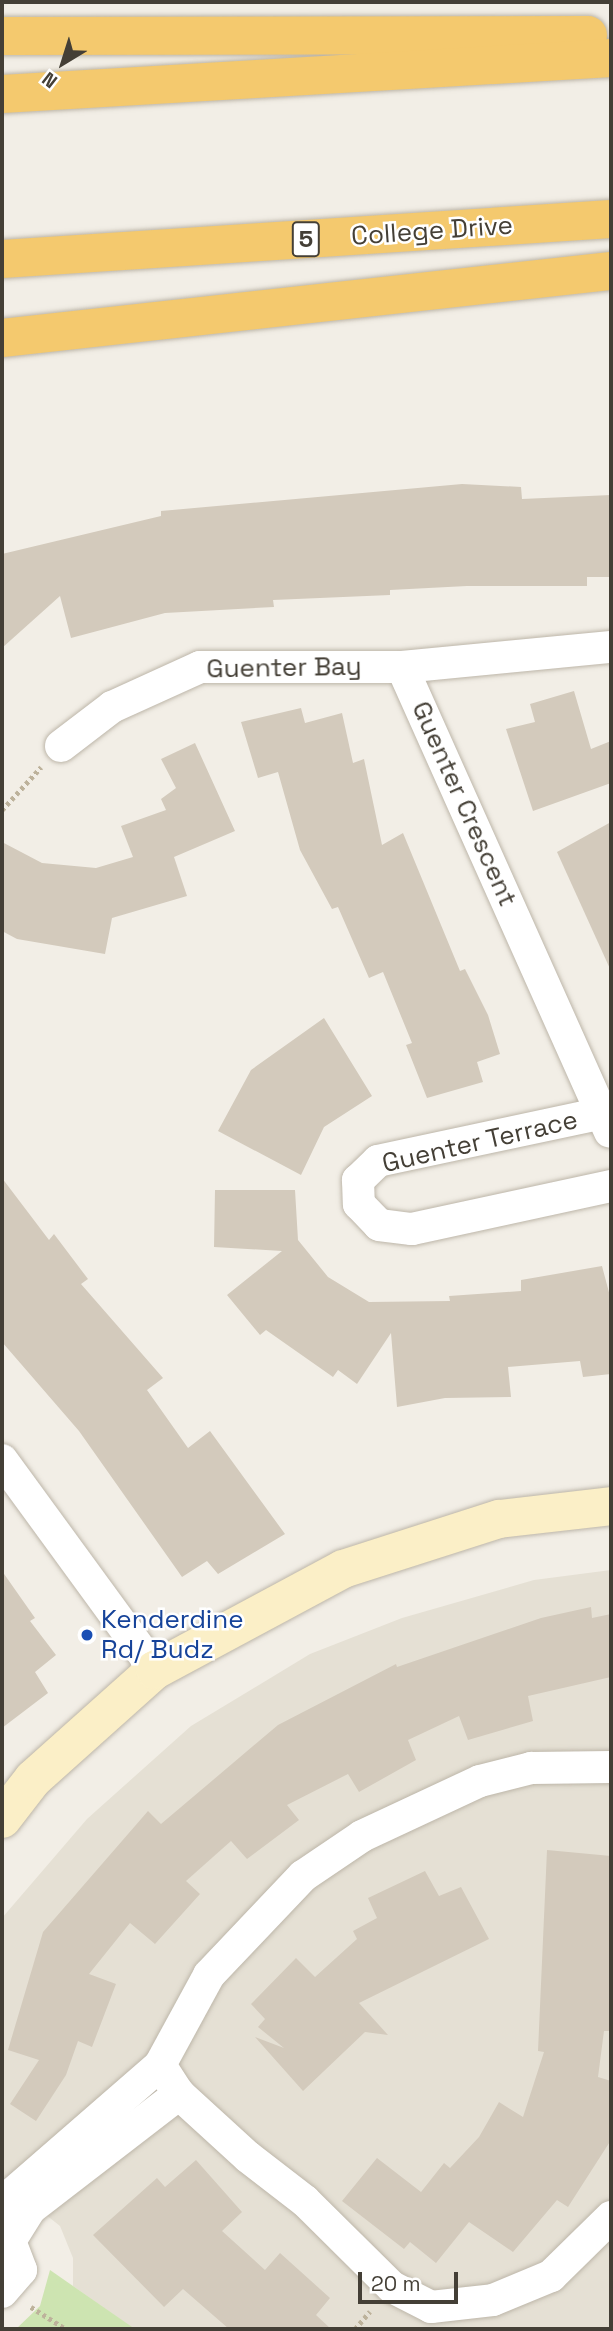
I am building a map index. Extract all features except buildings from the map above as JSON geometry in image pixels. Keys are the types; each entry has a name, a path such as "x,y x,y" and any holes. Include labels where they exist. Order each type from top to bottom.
{"highway":[{"path":"2,36 611,35"},
{"path":"2,94 611,58"},
{"name":"College Drive","path":"2,259 611,219"},
{"path":"2,338 611,271"}],"street":[{"name":"Guenter Crescent","path":"607,1124 402,667 611,648"},
{"name":"Guenter Bay","path":"61,746 112,707 200,667 402,667"},
{"name":"Guenter Terrace","path":"607,1124 378,1161 358,1180 359,1204 379,1225 412,1229 611,1186"},
{"path":"2,1460 155,1670"},
{"path":"2,1819 17,1784 155,1670 343,1569 499,1519 611,1506"},
{"path":"2,2209 13,2193 160,2066 209,1975 246,1931 303,1876 362,1836 480,1781 531,1768 611,1767"},
{"path":"160,2066 179,2094 248,2157 305,2201 392,2287 431,2307 493,2300 551,2276 611,2217"},
{"path":"2,2292 21,2270 6,2237 31,2208 179,2094"}],"path":[{"path":"2,810 61,746"},
{"path":"33,2308 66,2329"}],"shaded area":[{"path":"611,1570 611,2329 134,2329 73,2286 73,2258 60,2226 2,2180 2,1918 87,1819 191,1726 310,1654 402,1618 534,1580"}],"green space":[{"path":"50,2270 135,2329 16,2329 40,2306"}],"place":[{"name":"Kenderdine Rd/ Budz","path":"87,1635"}]}
